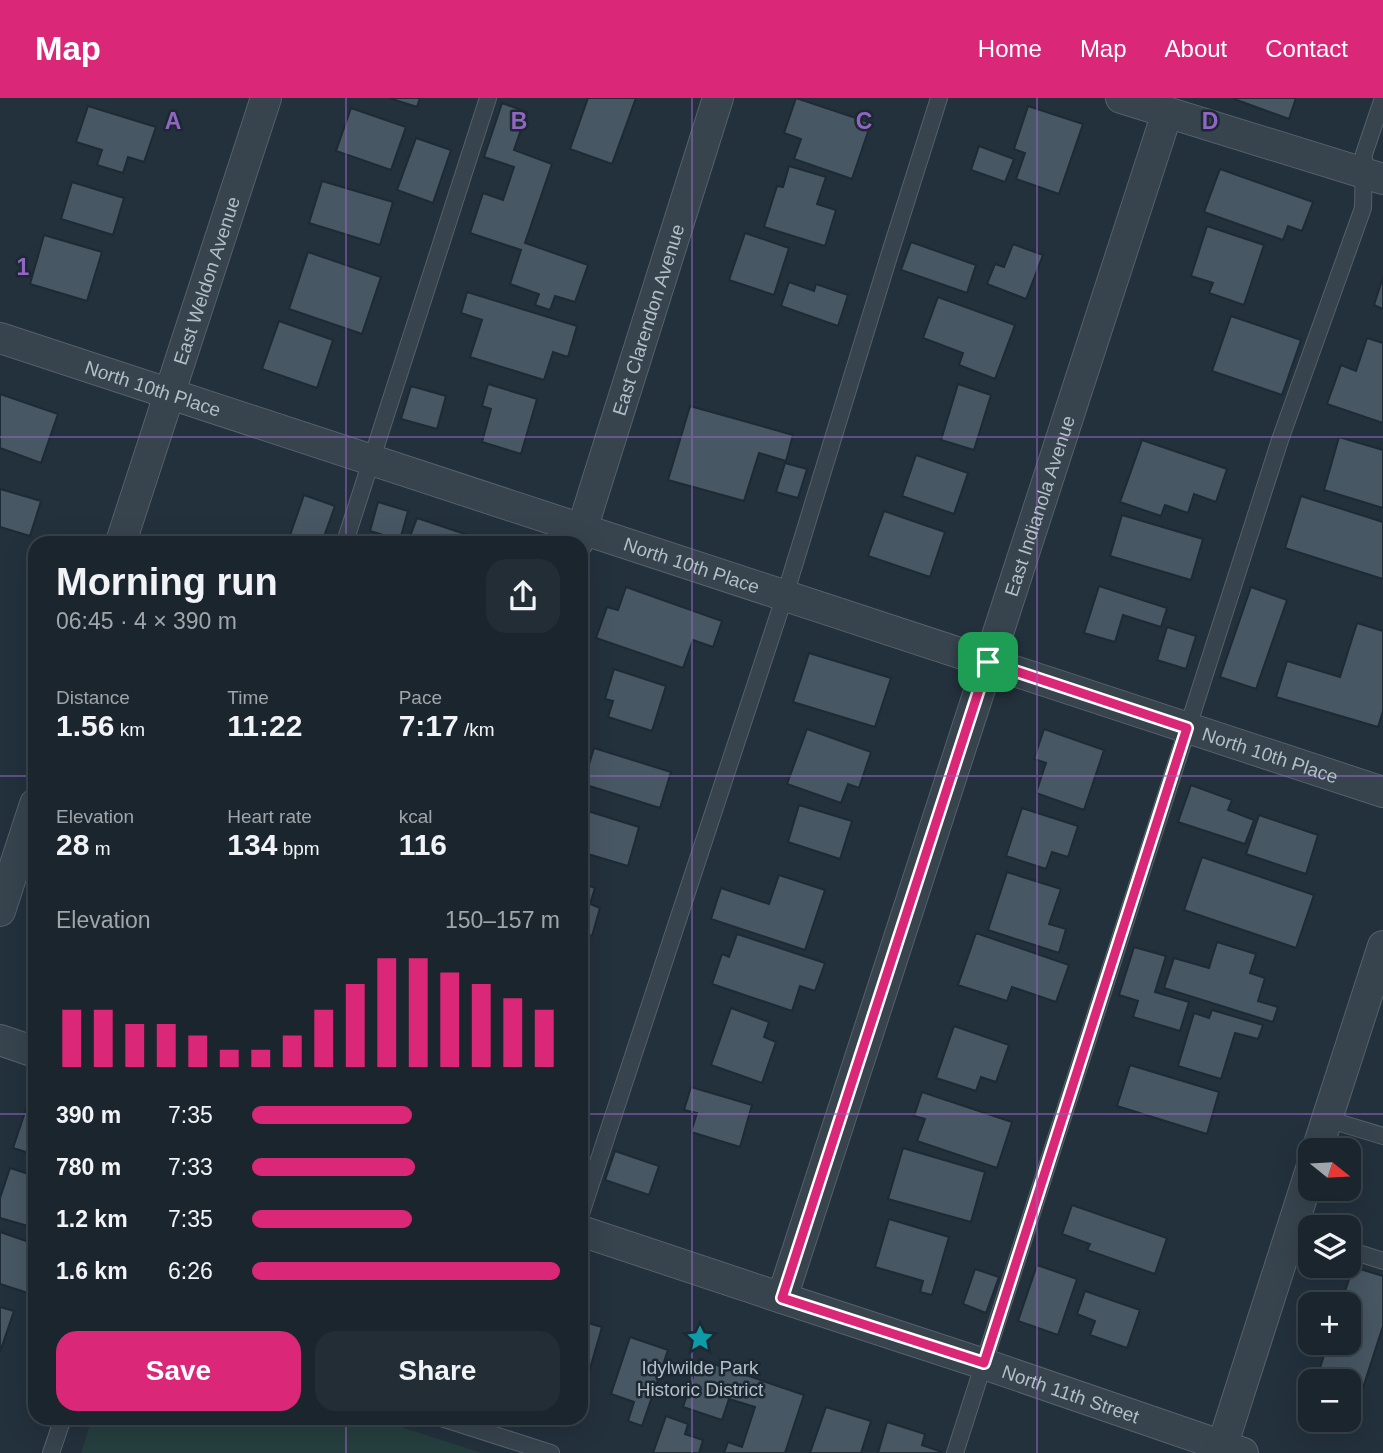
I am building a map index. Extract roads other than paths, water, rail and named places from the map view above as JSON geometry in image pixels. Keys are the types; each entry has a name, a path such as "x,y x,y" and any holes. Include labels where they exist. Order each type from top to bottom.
{"street":[{"name":"East Weldon Avenue","path":"123,536 266,98"},
{"name":"East Clarendon Avenue","path":"580,536 718,98"},
{"path":"1121,98 1373,176"},
{"name":"East Indianola Avenue","path":"782,1298 1167,113"},
{"name":"North 10th Place","path":"0,338 371,460 580,536"},
{"name":"North 10th Place","path":"588,538 785,595 1383,792"},
{"path":"0,911 28,825"},
{"path":"1321,1138 1383,946"},
{"path":"0,1040 28,1050"},
{"name":"North 11th Street","path":"588,1233 984,1363 1228,1451"},
{"path":"1228,1451 1298,1243"}],"lane":[{"path":"347,536 488,98"},
{"path":"588,1193 785,595 939,98"},
{"path":"954,1453 1280,440 1363,208 1373,176 1364,154 1382,98"},
{"path":"1327,1119 1383,1136"},
{"path":"1361,1254 1383,1261"},
{"path":"51,1453 61,1425"},
{"path":"463,1425 551,1453"}],"place":[{"name":"Idylwilde Park Historic District","path":"700,1338"}]}
